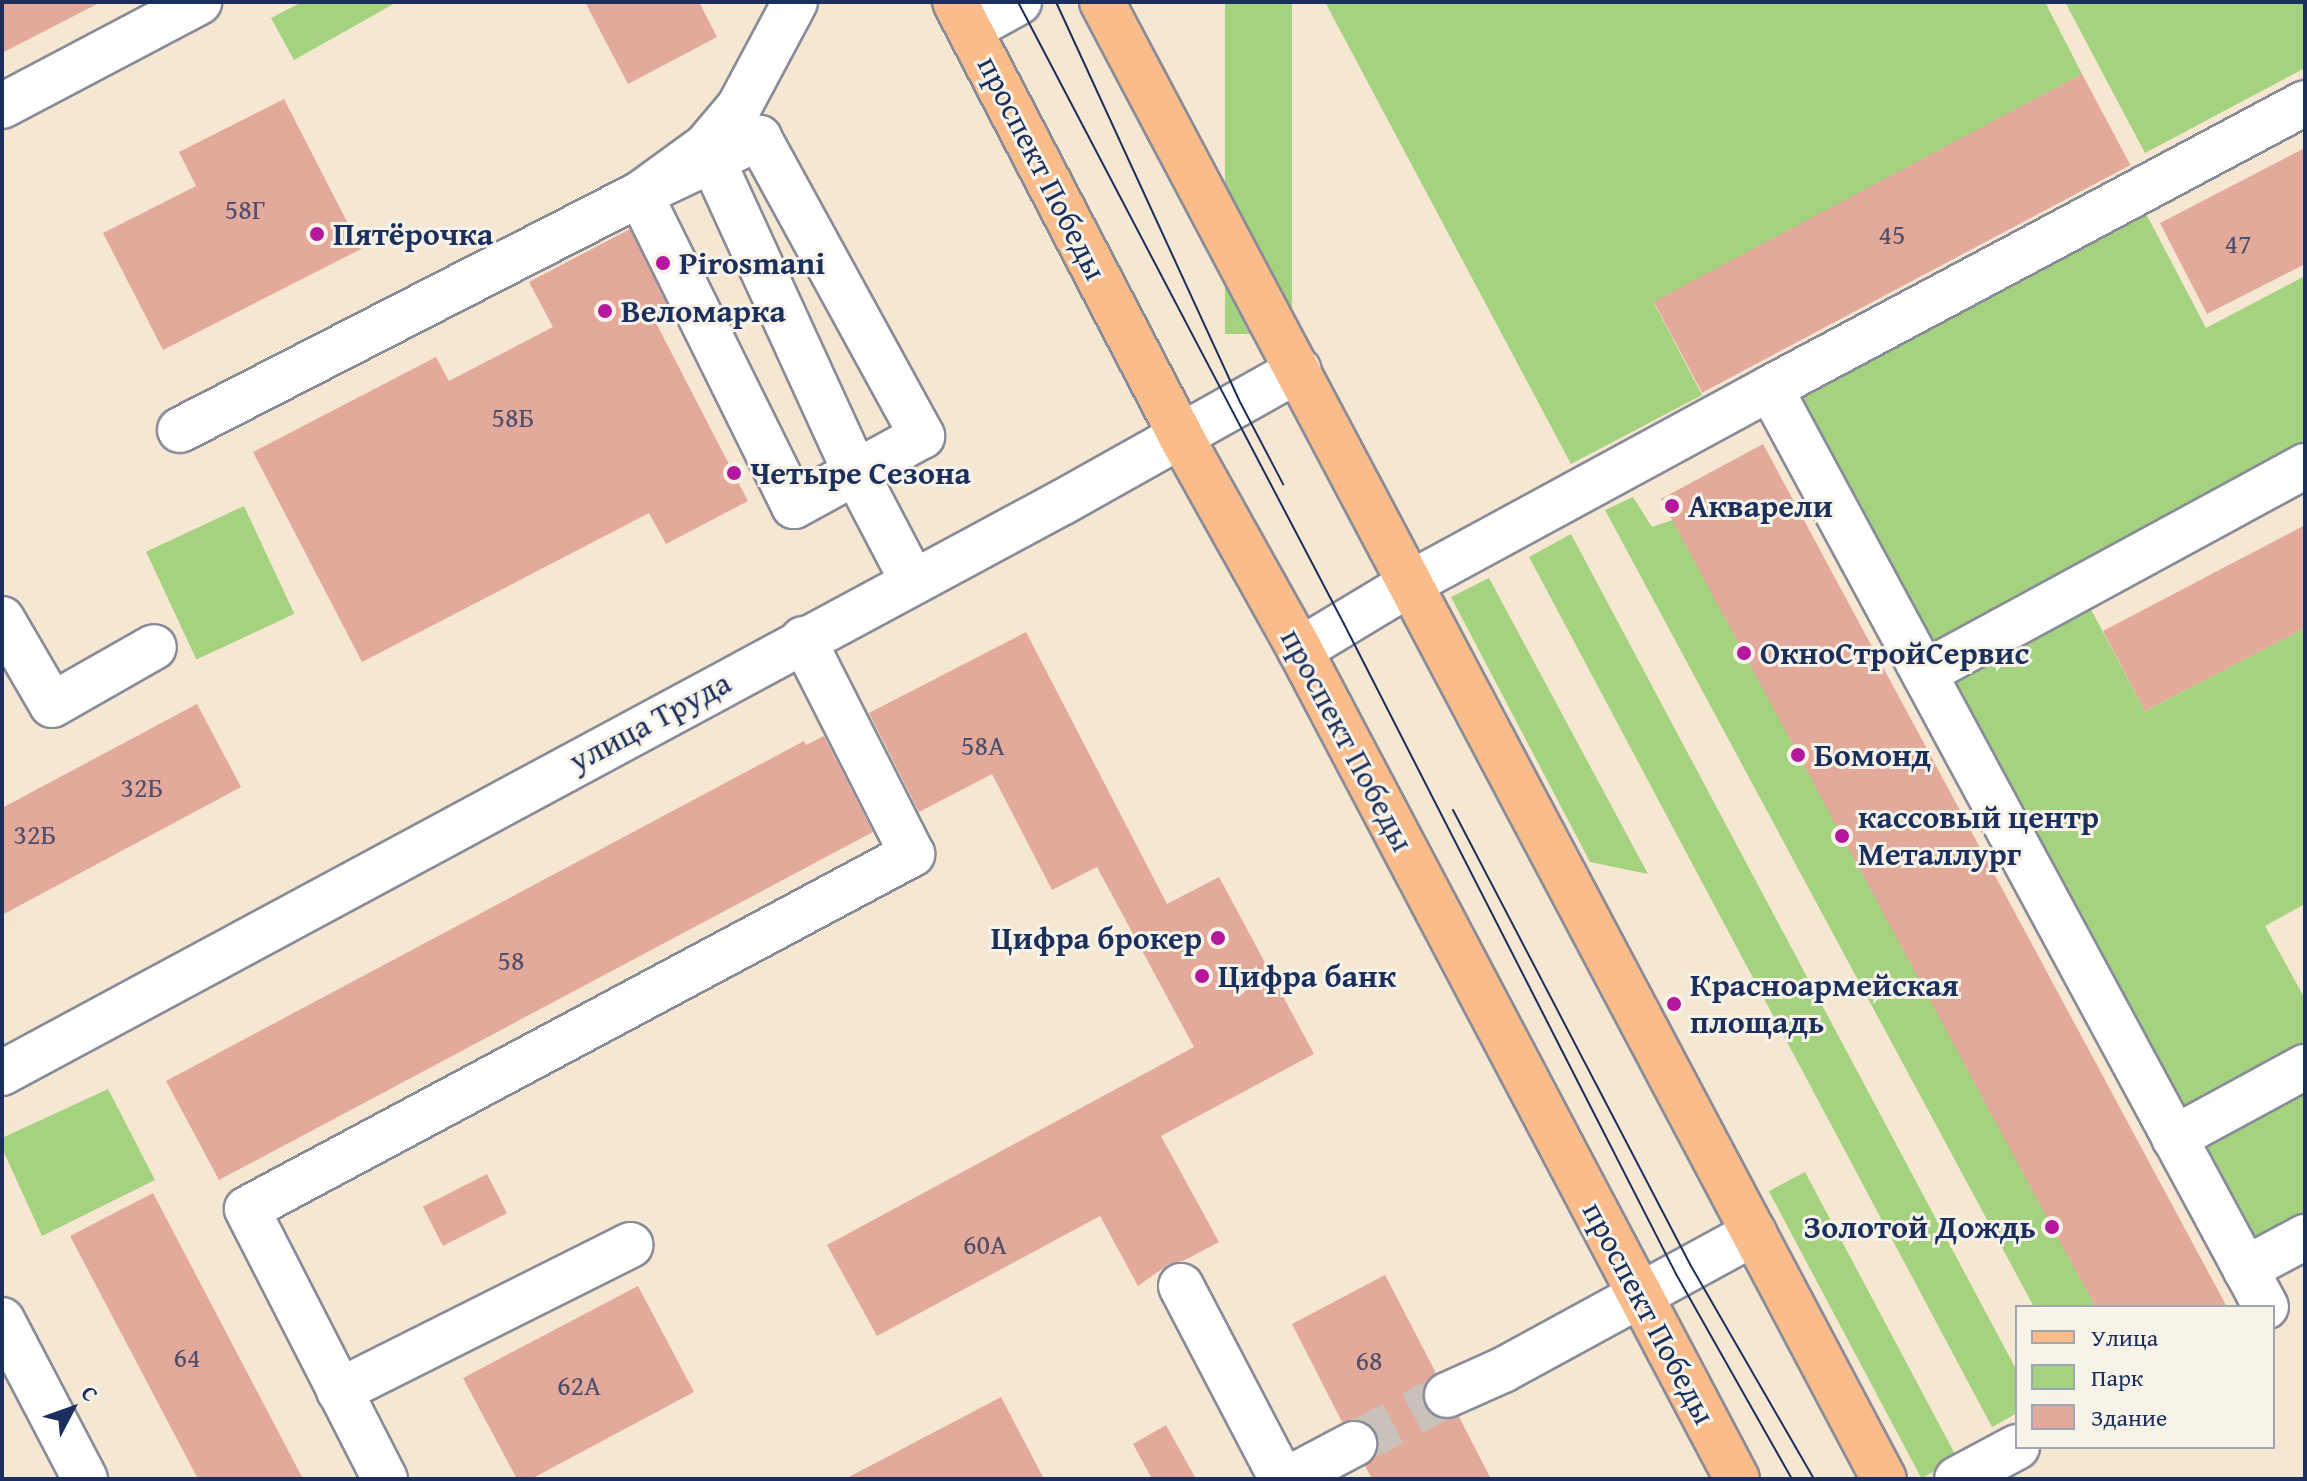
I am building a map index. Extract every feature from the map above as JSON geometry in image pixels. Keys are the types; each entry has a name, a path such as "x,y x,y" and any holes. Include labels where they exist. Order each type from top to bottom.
{"main road":[{"path":"1102,2 1884,1479"},
{"name":"проспект Победы","path":"962,15 1180,435 1300,650 1737,1479"}],"street":[{"path":"2,106 199,2"},
{"path":"709,153 739,107 795,2"},
{"path":"962,15 1019,2"},
{"path":"1300,650 1411,583 2305,103"},
{"path":"180,430 640,194 709,153 759,138 922,436 794,506 640,194"},
{"path":"709,153 855,471 912,580"},
{"name":"улица Труда","path":"2,1073 1298,370"},
{"path":"1770,388 2265,1305"},
{"path":"1924,673 2305,466"},
{"path":"2,619 52,705 154,647"},
{"path":"385,1479 247,1209 912,854 803,639"},
{"path":"2174,1138 2305,1067"},
{"path":"1447,1395 1503,1370 1754,1233"},
{"path":"2245,1269 2305,1237"},
{"path":"339,1391 631,1245"},
{"path":"1181,1286 1285,1479 1354,1444"},
{"path":"6,1338 85,1479"},
{"path":"1957,1479 2015,1448"}],"green space":[{"path":"302,2 397,2 294,60 271,18"},
{"path":"1225,2 1292,2 1292,334 1225,334"},
{"path":"1325,2 2045,2 2082,74 1654,303 1702,395 1571,464"},
{"path":"2065,2 2305,2 2305,68 2145,153"},
{"path":"2142,206 2206,328 2305,276 2305,451 1931,654 1785,393"},
{"path":"1633,497 1652,527 1673,520 2095,1305 2033,1305 1605,510"},
{"path":"244,506 294,614 196,659 146,552"},
{"path":"1571,534 2015,1367 2015,1414 1992,1427 1529,557"},
{"path":"1489,578 1648,874 1590,862 1451,597"},
{"path":"2087,602 2145,711 2305,628 2305,904 2265,926 2305,999 2305,1213 2253,1240 1948,680"},
{"path":"108,1089 155,1180 42,1236 2,1148 2,1138"},
{"path":"1805,1172 1958,1459 1921,1478 1769,1191"}],"building":[{"path":"2,2 101,2 2,53"},
{"path":"585,2 699,2 717,37 628,84"},
{"path":"2082,74 2130,165 1702,393 1654,302"},
{"path":"284,99 361,249 163,350 103,233 196,186 179,152"},
{"path":"2305,148 2305,264 2207,314 2160,223"},
{"path":"630,229 671,312 655,321 748,501 666,544 649,513 362,662 253,452 436,357 449,381 553,327 529,282"},
{"path":"1763,444 2226,1305 2095,1305 1661,499"},
{"path":"2305,525 2305,628 2145,711 2103,631"},
{"path":"1026,632 1167,904 1219,877 1314,1054 1161,1136 1219,1242 1183,1261 1169,1264 1138,1286 1100,1216 877,1336 827,1245 1194,1047 1097,867 1052,890 992,774 919,812 869,713"},
{"path":"197,704 241,787 2,915 2,808"},
{"path":"824,736 873,832 219,1180 166,1081 804,741 806,745"},
{"path":"487,1174 507,1213 443,1246 423,1207"},
{"path":"153,1193 303,1479 198,1479 70,1236"},
{"path":"1385,1275 1436,1373 1426,1381 1422,1392 1425,1406 1433,1416 1444,1420 1459,1417 1491,1479 1372,1479 1365,1466 1376,1457 1379,1446 1376,1433 1367,1422 1354,1419 1342,1422 1292,1324"},
{"path":"638,1286 694,1392 531,1479 517,1479 463,1378"},
{"path":"1001,1397 1044,1479 845,1479"},
{"path":"1166,1425 1196,1479 1152,1479 1133,1444"}],"tunnel":[{"path":"1354,1444 1447,1395"}],"tram line":[{"path":"1018,2 1344,624 1676,1274 1792,1479"},
{"path":"1056,2 1240,402 1283,484"},
{"path":"1453,810 1691,1266 1814,1479"}],"place":[{"name":"Пятёрочка","path":"317,234"},
{"name":"Pirosmani","path":"663,263"},
{"name":"Веломарка","path":"605,311"},
{"name":"Четыре Сезона","path":"734,473"},
{"name":"Акварели","path":"1672,506"},
{"name":"ОкноСтройСервис","path":"1744,653"},
{"name":"Бомонд","path":"1798,755"},
{"name":"кассовый центр Металлург","path":"1842,836"},
{"name":"Цифра брокер","path":"1218,938"},
{"name":"Цифра банк","path":"1202,976"},
{"name":"Красноармейская площадь","path":"1674,1004"},
{"name":"Золотой Дождь","path":"2052,1227"}]}
